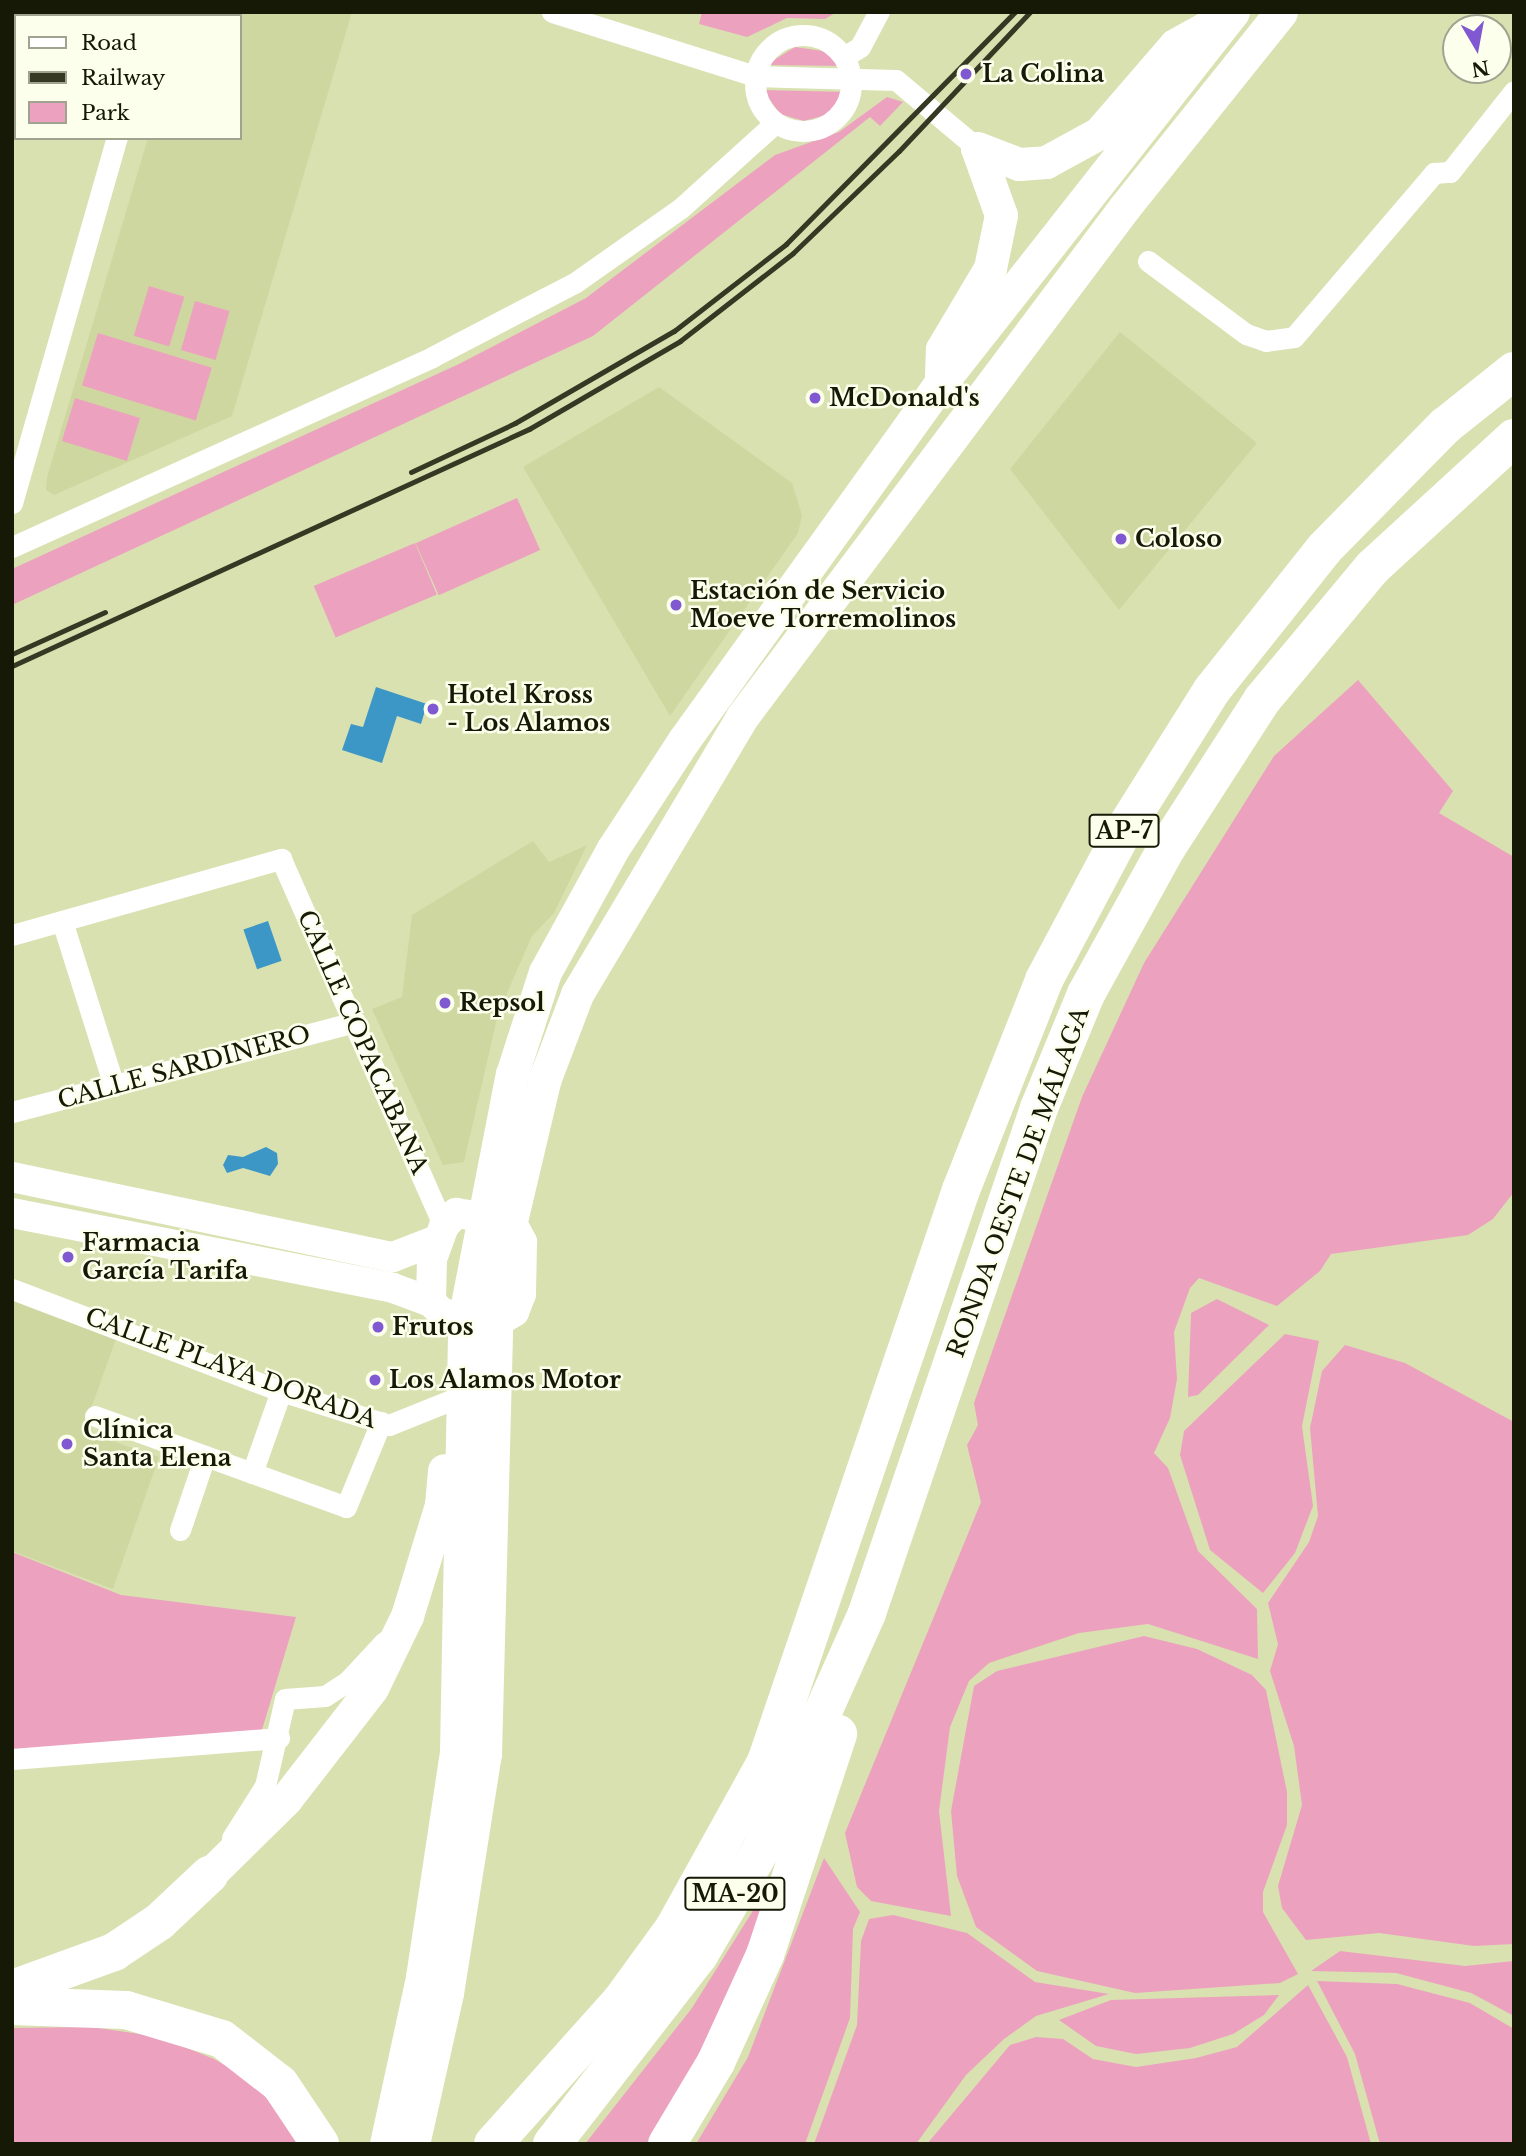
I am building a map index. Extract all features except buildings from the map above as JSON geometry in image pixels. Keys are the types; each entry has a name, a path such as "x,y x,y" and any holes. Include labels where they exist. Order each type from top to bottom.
{"highway":[{"name":"RONDA OESTE DE MÁLAGA","path":"894,1397 961,1190 1044,980 1122,833 1212,690 1324,549 1445,426 1514,371"},
{"name":"RONDA OESTE DE MÁLAGA","path":"935,1411 1050,1083 1086,994 1166,849 1262,700 1373,567 1514,438"},
{"name":"MA-20","path":"493,2144 578,2052 674,1928 766,1762 894,1397"},
{"name":"MA-20","path":"552,2144 699,1955 762,1848 867,1613 935,1411"},
{"path":"667,2144 716,2062 765,1955 862,1659 867,1613"},
{"path":"12,1989 114,1952 159,1922 209,1875"},
{"path":"12,2006 126,2010 222,2039 280,2084 320,2144"}],"main road":[{"path":"941,383 942,349 990,268 1001,215 1013,189 1046,162 1098,134 1175,45 1233,12"},
{"path":"413,2144 447,1993 482,1781 505,1318 475,1226 504,1178 545,972 612,850 941,383 1233,12"},
{"path":"386,2144 429,1939 456,1751 462,1361 475,1226 504,1178 577,994 742,717 1124,208 1282,12"},
{"path":"970,141 1019,164 1046,162"},
{"path":"970,141 1001,215"},
{"path":"209,1875 332,1745 372,1688 407,1616 441,1506 449,1401 462,1361"}],"street":[{"path":"552,12 755,76 896,80 911,89 970,141"},
{"path":"844,57 860,47 879,12"},
{"path":"793,36 822,39 844,57 852,80 844,110 820,129 775,123 758,103 755,76 767,50 793,36"},
{"path":"1148,261 1246,334 1266,341 1294,337 1434,173 1450,172 1514,91"},
{"path":"13,542 432,357 576,282 681,208 775,123"},
{"path":"12,503 116,140"},
{"name":"CALLE COPACABANA","path":"62,921 281,859 355,1022 475,1226"},
{"path":"12,935 62,921 114,1086"},
{"name":"CALLE SARDINERO","path":"12,1112 355,1022"},
{"path":"12,1177 373,1254 406,1254 475,1226"},
{"path":"12,1213 393,1288 431,1302 464,1320 505,1318"},
{"path":"431,1302 475,1226"},
{"path":"393,1288 411,1273 406,1254"},
{"name":"CALLE PLAYA DORADA","path":"12,1289 281,1391 381,1422 422,1416 449,1401"},
{"path":"252,1473 281,1391"},
{"path":"95,1416 346,1507 381,1422"},
{"path":"180,1530 205,1456"},
{"path":"209,1875 265,1786 279,1738 285,1699 325,1696 348,1681 407,1616"},
{"path":"12,1759 279,1738"}],"shaded area":[{"path":"185,12 352,12 232,416 54,495 46,490 47,477 147,140 242,140 242,14"},
{"name":"Coloso","path":"1120,332 1257,443 1119,610 1010,469"},
{"name":"Estación de Servicio Moeve Torremolinos","path":"659,387 792,483 802,515 798,533 670,716 523,467"},
{"name":"Repsol","path":"533,841 549,862 587,845 554,913 532,936 498,1014 464,1162 443,1165 372,1009 402,997 412,915"},
{"name":"Clínica Santa Elena","path":"12,1298 117,1336 83,1431 159,1457 113,1589 12,1551"}],"green space":[{"path":"702,12 837,12 825,19 787,18 747,37 699,24"},
{"path":"795,47 823,51 844,66 766,65"},
{"path":"763,90 847,92 829,114 804,121 780,114"},
{"path":"887,97 903,102 880,126 870,117 593,336 12,605 12,569 459,364 586,298 775,155 839,132"},
{"path":"149,286 184,297 169,347 134,336"},
{"path":"195,301 230,311 216,360 181,350"},
{"path":"98,333 212,368 196,420 82,386"},
{"path":"75,398 140,418 127,461 62,441"},
{"path":"517,498 540,550 439,595 416,543"},
{"path":"415,543 437,595 336,638 314,586"},
{"path":"1358,680 1453,791 1439,813 1514,857 1514,1192 1493,1219 1468,1235 1331,1254 1320,1271 1277,1306 1199,1278 1190,1288 1174,1332 1177,1379 1170,1418 1154,1453 1168,1468 1198,1551 1257,1609 1258,1659 1148,1624 1079,1633 989,1663 969,1681 950,1727 939,1811 951,1916 871,1901 857,1887 845,1833 981,1502 967,1445 978,1425 974,1403 1082,1097 1144,963 1274,756"},
{"path":"1217,1299 1269,1325 1198,1395 1188,1397 1191,1313"},
{"path":"1285,1334 1319,1341 1302,1426 1313,1506 1295,1553 1263,1593 1210,1550 1180,1455 1184,1431"},
{"path":"1345,1345 1405,1363 1514,1422 1514,1944 1474,1946 1379,1933 1306,1940 1282,1908 1278,1886 1302,1805 1294,1746 1270,1671 1278,1644 1268,1603 1309,1542 1318,1516 1310,1428 1322,1371"},
{"path":"12,1552 121,1595 296,1617 261,1733 12,1751"},
{"path":"1144,1636 1197,1649 1252,1675 1266,1690 1287,1792 1287,1825 1263,1892 1263,1912 1298,1974 1280,1983 1135,1993 1037,1971 976,1927 957,1876 951,1811 974,1686 997,1671"},
{"path":"791,1850 750,1961 656,2144 585,2144 692,2008"},
{"path":"824,1858 860,1912 853,1929 850,2018 805,2144 696,2144 748,2057"},
{"path":"893,1915 967,1933 1035,1982 1109,1994 1036,2016 1004,2039 966,2075 916,2144 814,2144 857,2025 861,1941 869,1919"},
{"path":"1340,1951 1465,1966 1514,1961 1514,2016 1471,1993 1396,1973 1311,1971"},
{"path":"1317,1981 1397,1984 1470,2003 1514,2029 1514,2144 1380,2144 1355,2054"},
{"path":"1308,1985 1347,2057 1371,2144 927,2144 1010,2045 1036,2037 1063,2039 1093,2059 1136,2067 1196,2058 1237,2047"},
{"path":"1279,1995 1264,2015 1233,2034 1190,2048 1136,2054 1096,2046 1059,2020 1111,2000"},
{"path":"92,2027 160,2037 214,2059 253,2081 302,2144 12,2144 12,2028"}],"water":[{"path":"376,687 427,704 421,724 397,716 382,763 342,750 351,724 363,727"},
{"path":"268,921 282,961 257,969 243,929"},
{"path":"266,1147 277,1153 278,1164 270,1176 243,1168 227,1173 223,1165 228,1155 243,1157"}],"railway":[{"path":"411,472 515,423 674,331 786,244 1015,12"},
{"path":"12,666 529,429 680,341 793,253 899,151 1030,12"},
{"path":"12,654 105,612"}],"place":[{"name":"La Colina","path":"966,74"},
{"name":"McDonald's","path":"815,398"},
{"name":"Coloso","path":"1121,539"},
{"name":"Estación de Servicio Moeve Torremolinos","path":"676,605"},
{"name":"Hotel Kross - Los Alamos","path":"433,709"},
{"name":"Repsol","path":"445,1003"},
{"name":"Farmacia García Tarifa","path":"68,1257"},
{"name":"Frutos","path":"378,1327"},
{"name":"Los Alamos Motor","path":"375,1380"},
{"name":"Clínica Santa Elena","path":"67,1444"}]}
